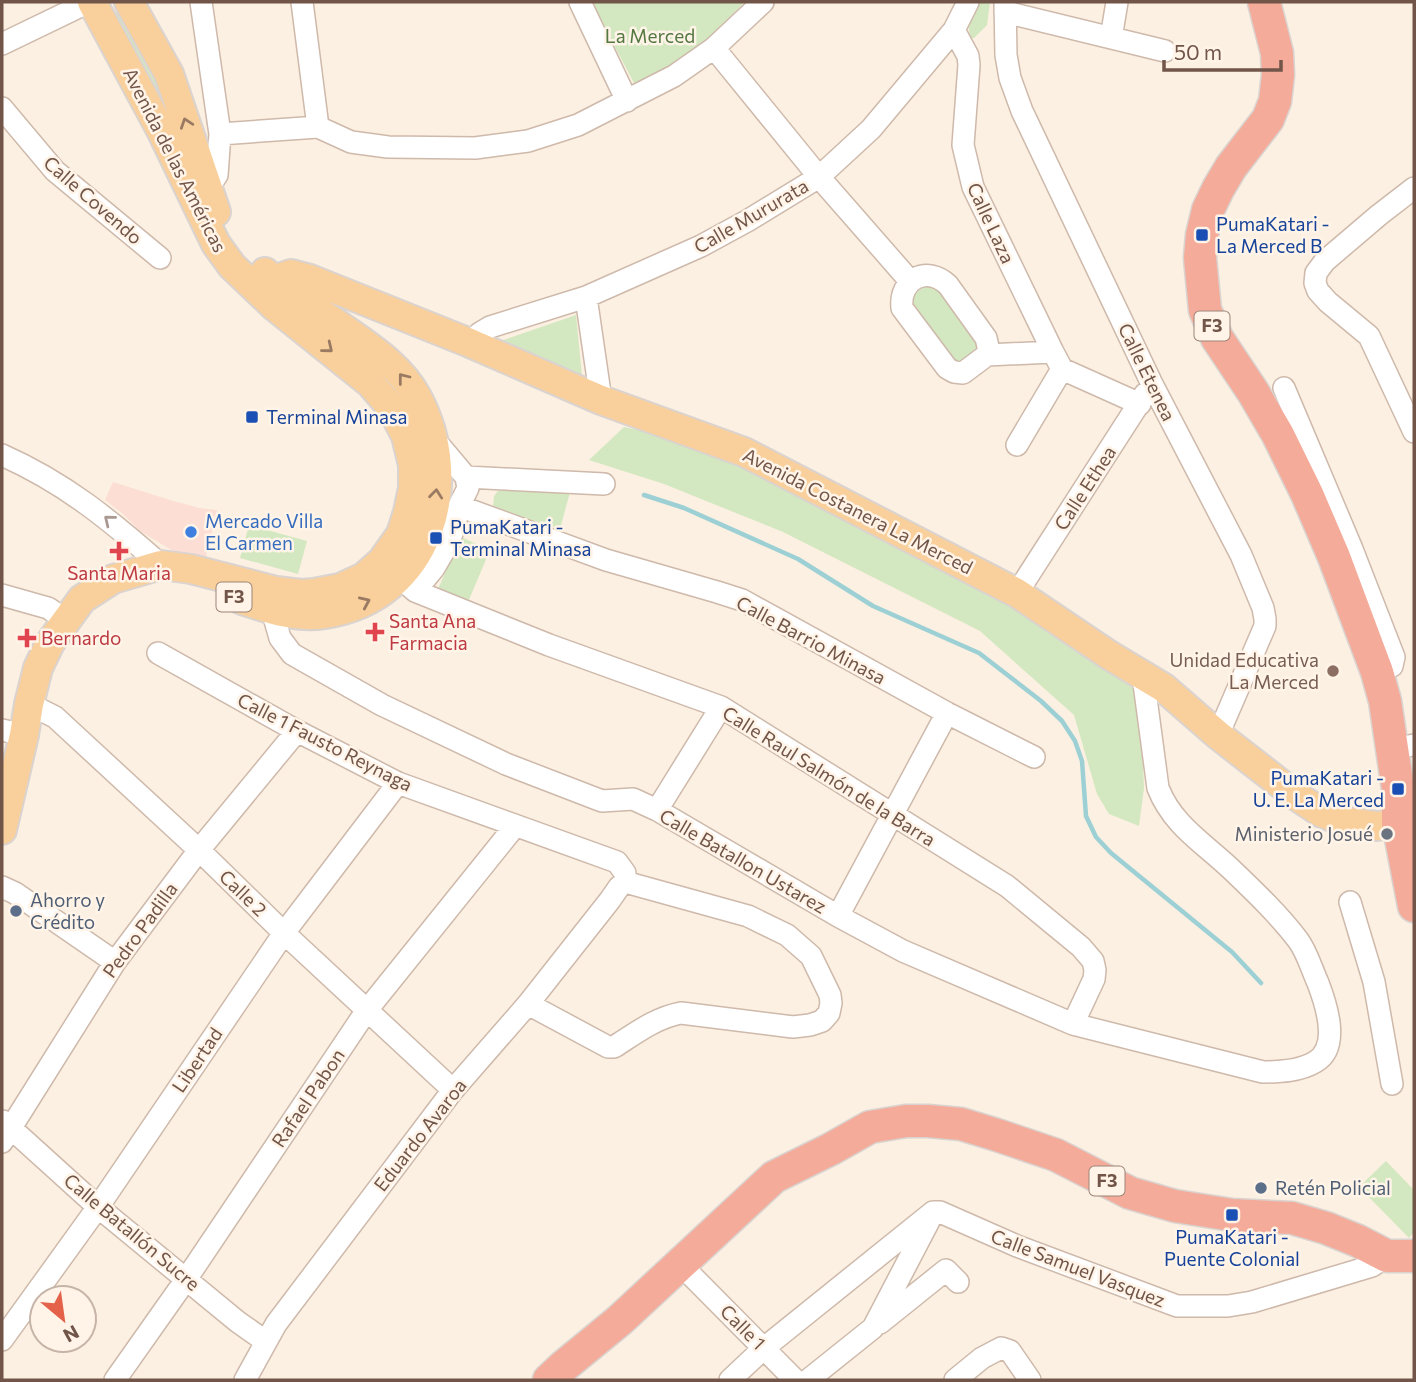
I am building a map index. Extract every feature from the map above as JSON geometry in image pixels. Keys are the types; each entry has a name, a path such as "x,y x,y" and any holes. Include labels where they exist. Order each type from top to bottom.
{"highway":[{"name":"F3","path":"1264,2 1276,53 1278,75 1275,101 1268,119 1231,167 1208,210 1200,258 1205,310 1217,338 1278,435 1307,494 1334,557 1377,672 1385,701 1408,749 1398,789 1398,823 1414,906"},
{"name":"F3","path":"577,1380 774,1177 870,1128 906,1121 961,1124 1056,1155 1130,1193 1186,1208 1232,1215 1292,1219 1326,1228 1400,1256"},
{"name":"F3","path":"549,1380 685,1269"}],"main road":[{"name":"Avenida de las Américas","path":"90,2 162,132 199,191"},
{"name":"Avenida de las Américas","path":"129,2 169,75 199,191 216,244 232,266 274,293"},
{"name":"Avenida Costanera La Merced","path":"274,293 291,274 310,279 470,343 601,400 744,452 1017,593 1109,655 1164,688 1218,735 1322,813 1343,821 1377,826 1398,823"},
{"name":"F3","path":"274,293 309,305 375,350 415,394 427,419 434,439 437,466 434,509 423,540 399,577"},
{"name":"F3","path":"274,293 370,383 391,407 406,436 413,465 413,488 401,534 399,577"},
{"name":"F3","path":"2,830 13,733 29,704 38,668 50,643 82,599 113,579 161,565 191,569 274,601"},
{"name":"F3","path":"66,620 124,591 149,584 174,582 274,601 315,604 364,577 399,577"}],"street":[{"path":"2,44 90,2"},
{"path":"199,191 217,175 220,134 201,2"},
{"path":"302,2 318,127"},
{"path":"580,2 627,101"},
{"path":"220,134 318,127 351,142 388,147 475,148 528,141 578,125 674,76 714,47 763,2"},
{"name":"Calle Mururata","path":"470,343 490,327 586,297 701,246 819,177 871,129 954,30 968,2"},
{"path":"1111,38 1117,2"},
{"path":"1005,7 1165,51"},
{"name":"Calle Etenea","path":"1005,7 1006,55 1010,78 1022,111 1151,383 1241,555 1264,608 1265,626 1218,735"},
{"name":"Calle Laza","path":"954,30 970,65 962,145 973,187 1057,360"},
{"path":"714,47 819,177 910,281"},
{"name":"Calle Covendo","path":"2,109 55,171 160,258"},
{"path":"1414,188 1325,261 1316,273 1315,284 1328,302 1369,336 1414,432"},
{"path":"921,276 943,280 986,338 989,351 987,355 963,373 947,368 902,308 904,288 910,281 921,276"},
{"path":"586,297 601,400"},
{"path":"987,355 1057,360 1140,404"},
{"path":"1017,445 1057,360"},
{"name":"Calle Ethea","path":"1017,593 1151,383"},
{"path":"1284,388 1394,657 1392,666 1377,672"},
{"path":"399,577 435,568 448,544 459,506 468,488 466,477 434,439"},
{"path":"2,455 79,498 161,565"},
{"path":"466,477 604,484"},
{"name":"Calle Barrio Minasa","path":"459,506 606,560 742,600 947,713 1034,757"},
{"name":"Calle Raul Salmón de la Barra","path":"399,577 549,645 721,707 1007,886 1081,947 1093,961 1096,970 1094,979 1073,1024"},
{"path":"2,596 48,608 66,620"},
{"name":"Calle Batallon Ustarez","path":"274,601 280,638 292,654 382,705 506,764 602,801 634,799 903,951 1073,1024 1263,1072 1283,1072 1316,1062 1323,1055 1330,1029 1323,996 1300,942 1231,869 1174,818 1163,803 1158,788 1143,676"},
{"name":"Calle 1 Fausto Reynaga","path":"158,653 297,731 398,783 515,826 621,872 748,916 787,935 811,956 830,995 831,1003 829,1013 822,1021 793,1027 681,1013 666,1016 608,1048 528,1004"},
{"name":"Calle 2","path":"29,704 55,717 453,1090"},
{"path":"657,810 721,707"},
{"path":"838,916 947,713"},
{"name":"Pedro Padilla","path":"5,1130 115,962 199,850 297,731"},
{"name":"Libertad","path":"2,1340 98,1207 284,933 398,783"},
{"name":"Rafael Pabon","path":"115,1380 367,1010 515,826"},
{"name":"Eduardo Avaroa","path":"245,1380 276,1324 453,1090 528,1004 610,900 619,887 621,872"},
{"path":"2,887 15,893 115,962"},
{"path":"1350,902 1374,982 1392,1084"},
{"name":"Calle Batallón Sucre","path":"5,1130 265,1341"},
{"path":"873,1328 933,1212"},
{"path":"730,1380 764,1348 933,1212"},
{"name":"Calle Samuel Vasquez","path":"933,1212 940,1212 1017,1246 1177,1306 1228,1306 1252,1302 1400,1256"},
{"name":"Calle 1","path":"685,1269 795,1380"},
{"path":"808,1380 946,1270 958,1282"},
{"path":"955,1380 982,1358 1001,1348 1010,1350 1030,1380"}],"shaded area":[{"path":"113,482 199,508 217,510 205,561 183,557 140,531 105,500"}],"green space":[{"name":"La Merced","path":"591,2 745,2 707,39 664,71 634,83"},
{"path":"976,2 990,2 987,25 974,38 970,38 968,23"},
{"path":"122,13 177,119 172,124 113,14"},
{"path":"928,284 937,286 979,340 978,348 959,362 951,360 911,309 909,298"},
{"path":"576,315 582,376 498,342"},
{"path":"624,427 707,445 936,557 1134,682 1142,738 1144,788 1139,826 1109,814 1097,794 1074,715 980,631 783,532 664,484 589,460"},
{"path":"498,491 570,492 560,529 493,508 494,496"},
{"path":"249,525 307,541 298,574 240,558"},
{"path":"461,537 490,550 468,602 438,589"},
{"path":"1386,1161 1414,1190 1414,1232 1409,1238 1359,1187"}],"waterway":[{"path":"644,495 684,508 798,559 873,606 979,653 1041,701 1062,721 1075,741 1082,761 1086,816 1096,837 1111,853 1232,952 1261,983"}],"place":[{"name":"PumaKatari - La Merced B","path":"1202,235"},
{"name":"Terminal Minasa","path":"252,417"},
{"name":"Mercado Villa El Carmen","path":"191,532"},
{"name":"PumaKatari - Terminal Minasa","path":"436,538"},
{"name":"Santa Maria","path":"119,551"},
{"name":"Santa Ana Farmacia","path":"375,632"},
{"name":"Bernardo","path":"27,638"},
{"name":"Unidad Educativa La Merced","path":"1333,671"},
{"name":"PumaKatari - U. E. La Merced","path":"1398,789"},
{"name":"Ministerio Josué","path":"1387,834"},
{"name":"Ahorro y Crédito","path":"16,911"},
{"name":"Retén Policial","path":"1261,1188"},
{"name":"PumaKatari - Puente Colonial","path":"1232,1215"}]}
